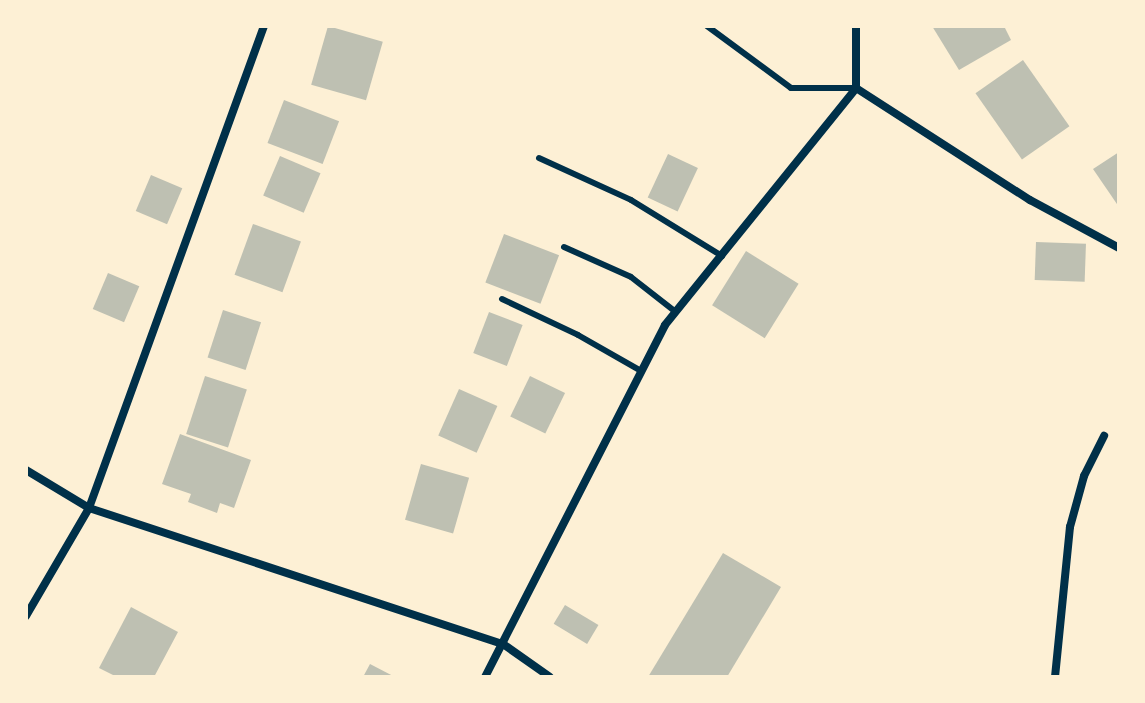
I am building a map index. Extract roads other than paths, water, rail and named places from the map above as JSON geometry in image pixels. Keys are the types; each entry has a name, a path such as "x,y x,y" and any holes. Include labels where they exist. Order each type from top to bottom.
{"street":[{"path":"26,616 89,508 264,26"},
{"path":"485,677 665,325 856,88 856,26"},
{"path":"856,88 1030,200 1119,248"},
{"path":"1055,677 1070,527 1084,476 1104,436"},
{"path":"26,470 89,508 503,644 550,677"}],"lane":[{"path":"707,26 791,88 856,88"},
{"path":"539,158 631,200 722,256"},
{"path":"564,247 631,277 676,312"},
{"path":"502,299 578,335 641,371"}]}
